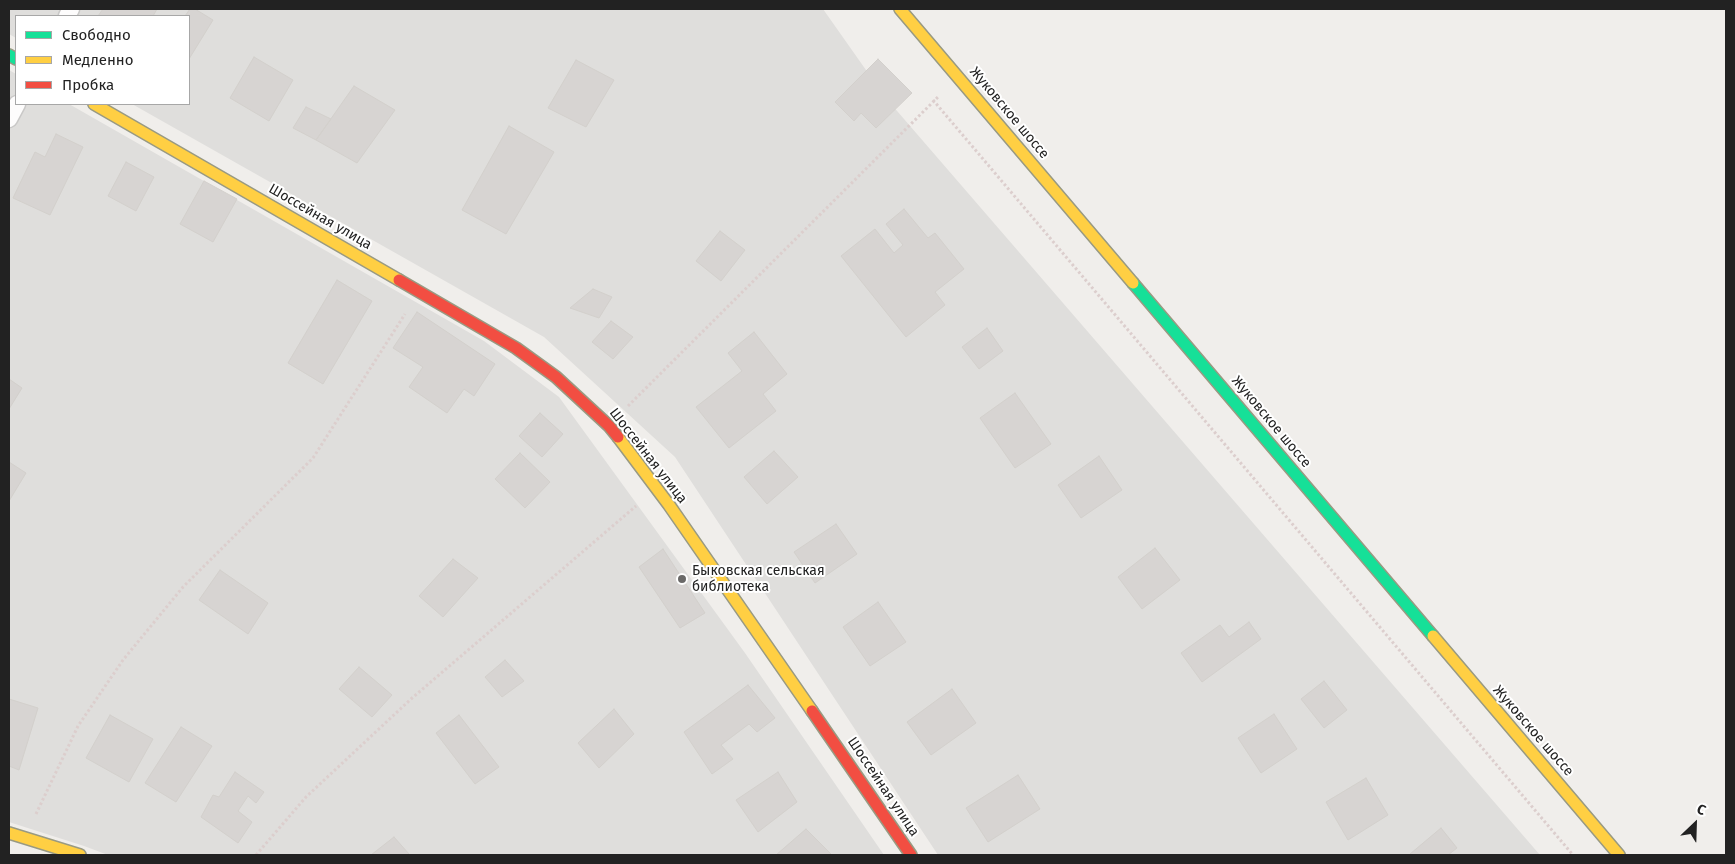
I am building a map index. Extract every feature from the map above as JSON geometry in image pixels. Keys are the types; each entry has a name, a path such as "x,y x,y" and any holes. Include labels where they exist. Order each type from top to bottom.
{"street":[{"name":"Жуковское шоссе","path":"900,9 1619,855"},
{"name":"Шоссейная улица","path":"96,105 516,348 556,377 609,426 656,488 911,855"},
{"path":"9,833 80,855"}],"lane":[{"path":"9,119 16,105"}],"path":[{"path":"609,426 933,100 960,78"},
{"path":"933,100 1573,855"},
{"path":"24,838 78,726 123,660 183,587 313,458 419,292"},
{"path":"256,855 306,797 411,699 656,488"}],"shaded area":[{"path":"9,9 823,9 885,97 1540,855 938,855 675,457 544,337 134,105 190,105 190,15 15,15 15,37 9,34"},
{"path":"9,70 15,73 15,105 71,105 484,341 559,397 745,653 884,855 108,855 9,822"}],"building":[{"path":"103,9 157,9 154,15 99,15"},
{"path":"190,9 195,9 213,20 190,57 190,15 186,15"},
{"path":"254,57 293,80 269,121 230,98"},
{"path":"878,59 912,93 876,128 861,113 854,121 835,102"},
{"path":"576,60 614,80 586,127 548,108"},
{"path":"354,86 395,110 357,163 316,140"},
{"path":"306,107 331,119 316,140 293,128"},
{"path":"509,126 554,152 506,234 462,210"},
{"path":"56,134 83,147 50,215 13,198 35,152 45,157"},
{"path":"126,162 154,177 136,211 108,196"},
{"path":"204,181 237,199 213,242 180,224"},
{"path":"904,209 928,238 935,233 964,269 935,292 945,305 906,337 841,256 875,229 894,253 903,245 886,224"},
{"path":"720,231 745,250 721,281 696,261"},
{"path":"337,280 372,301 323,384 288,363"},
{"path":"593,289 612,297 599,318 570,308"},
{"path":"417,312 495,364 474,396 464,389 447,413 409,387 423,367 393,348"},
{"path":"611,321 633,337 613,359 592,342"},
{"path":"987,328 1003,351 979,369 962,347"},
{"path":"754,332 787,374 763,394 776,411 729,448 696,407 742,371 728,353"},
{"path":"9,379 22,388 9,409"},
{"path":"1015,393 1051,444 1015,468 980,418"},
{"path":"540,413 563,434 542,457 519,436"},
{"path":"774,451 798,477 767,504 744,477"},
{"path":"520,453 550,482 525,508 495,479"},
{"path":"1099,456 1122,490 1081,518 1058,485"},
{"path":"9,462 26,473 9,501"},
{"path":"836,524 857,554 815,583 794,552"},
{"path":"1155,548 1180,580 1142,609 1118,577"},
{"path":"663,549 705,613 680,628 639,567"},
{"path":"453,559 478,578 443,617 419,596"},
{"path":"220,570 268,603 248,634 199,600"},
{"path":"878,602 906,642 870,666 843,627"},
{"path":"1249,622 1261,639 1202,682 1181,653 1220,625 1229,637"},
{"path":"505,660 524,681 502,697 485,677"},
{"path":"359,667 392,695 372,717 339,689"},
{"path":"1324,681 1347,710 1324,728 1301,699"},
{"path":"748,685 775,718 757,732 749,724 721,745 733,759 712,774 684,732"},
{"path":"952,689 976,723 931,755 907,722"},
{"path":"9,699 38,708 19,770 9,766"},
{"path":"614,709 634,734 599,768 578,743"},
{"path":"1274,714 1297,749 1261,773 1238,738"},
{"path":"110,715 153,739 129,782 86,758"},
{"path":"459,715 499,767 475,784 436,733"},
{"path":"181,727 212,746 176,802 145,783"},
{"path":"235,772 264,792 256,803 248,796 238,811 252,822 238,843 201,817 213,795 219,797"},
{"path":"778,772 797,802 758,832 736,800"},
{"path":"1018,775 1040,809 988,842 966,808"},
{"path":"1366,778 1388,815 1348,840 1326,802"},
{"path":"1441,828 1457,848 1448,855 1410,854"},
{"path":"806,829 832,855 776,855"},
{"path":"394,837 408,855 371,855"}],"traffic: fast":[{"path":"9,55 15,58"},
{"path":"1133,283 1433,636"}],"traffic: slow":[{"path":"900,9 1133,283"},
{"path":"96,105 399,280"},
{"path":"618,437 669,505 812,711"},
{"path":"1433,636 1619,855"},
{"path":"9,833 80,855"}],"traffic: jam":[{"path":"399,280 516,348 556,377 609,426 618,437"},
{"path":"812,711 911,855"}],"place":[{"name":"Быковская сельская библиотека","path":"682,579"}]}
